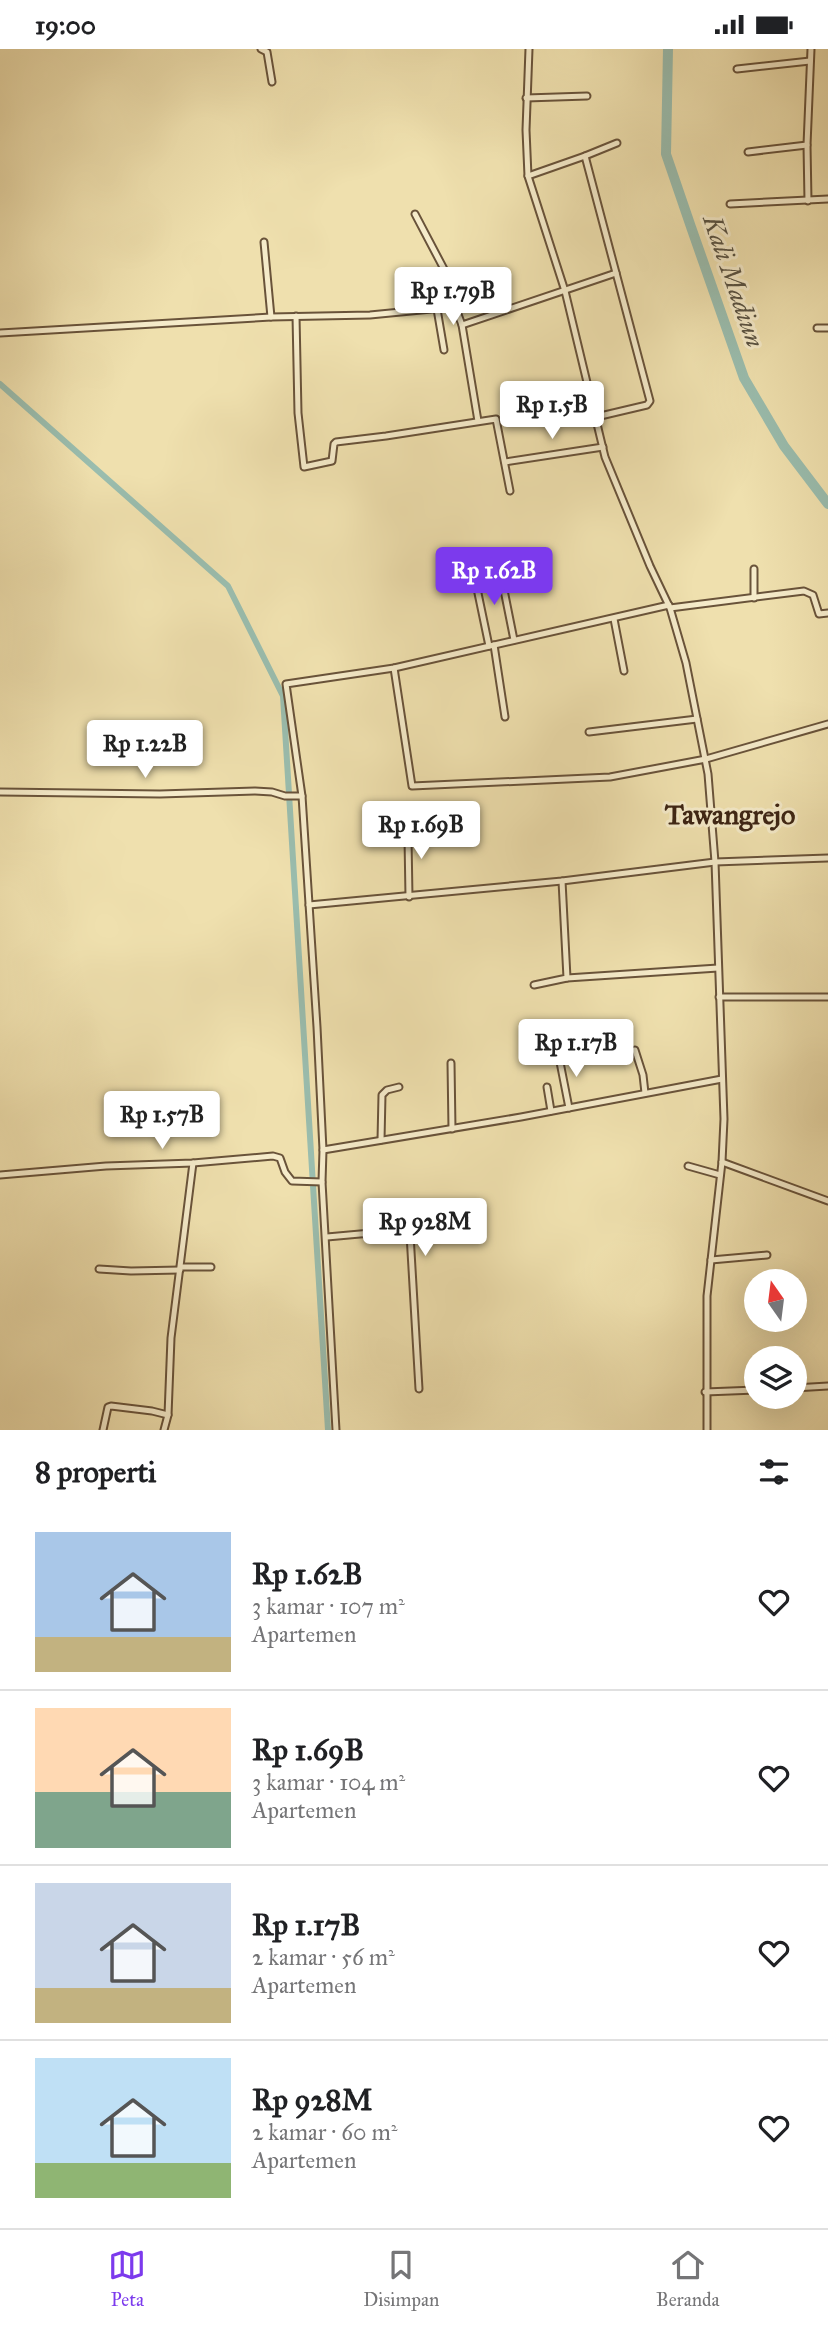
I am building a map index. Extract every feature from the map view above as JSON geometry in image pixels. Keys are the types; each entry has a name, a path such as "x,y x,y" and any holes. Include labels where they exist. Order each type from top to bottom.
{"street":[{"path":"261,49 268,52 272,82"},
{"path":"528,49 528,176 565,291 603,447 650,566 670,607 686,663 706,759 715,862 722,1079 722,1162 706,1303 707,1430"},
{"path":"808,201 807,145 811,49"},
{"path":"737,69 810,61"},
{"path":"526,98 587,96"},
{"path":"528,176 617,143"},
{"path":"748,152 807,145"},
{"path":"585,156 649,403 596,417"},
{"path":"730,204 828,199"},
{"path":"415,214 446,271 462,325 478,421"},
{"path":"264,242 271,317"},
{"path":"462,325 616,273"},
{"path":"437,309 444,350"},
{"path":"0,333 456,309"},
{"path":"296,316 298,413 304,467 332,461 336,442 498,420 510,491"},
{"path":"817,328 828,328"},
{"path":"505,462 603,447"},
{"path":"754,569 754,598"},
{"path":"474,574 492,646 505,716"},
{"path":"501,575 514,641"},
{"path":"336,1430 327,1237 321,1182 323,1150 309,905 300,796 286,684 394,668 670,607 808,592 813,595 818,613 828,613"},
{"path":"614,619 624,671"},
{"path":"394,668 412,786 610,777 706,759 828,725"},
{"path":"589,732 697,719"},
{"path":"0,792 160,794 255,791 300,796"},
{"path":"409,897 408,838 414,833 440,832"},
{"path":"309,905 562,881 715,862 828,858"},
{"path":"562,881 567,978"},
{"path":"534,985 567,978 718,968"},
{"path":"719,997 828,997"},
{"path":"569,1108 558,1052 578,1046"},
{"path":"635,1050 643,1075 645,1093"},
{"path":"451,1063 452,1129"},
{"path":"323,1150 722,1079"},
{"path":"381,1140 382,1095 387,1090 399,1087"},
{"path":"547,1087 551,1111"},
{"path":"0,1175 276,1157 280,1159 292,1181 321,1182"},
{"path":"722,1162 828,1201"},
{"path":"164,1430 168,1415 171,1338 193,1163"},
{"path":"688,1166 720,1175"},
{"path":"327,1237 404,1230 410,1234 419,1389"},
{"path":"711,1260 767,1255"},
{"path":"99,1269 131,1271 211,1267"},
{"path":"807,1387 828,1386"},
{"path":"705,1392 744,1390"},
{"path":"103,1430 108,1407 111,1406 168,1415"}],"waterway":[{"name":"Kali Madiun","path":"668,49 666,154 744,378 784,446 828,504"},
{"path":"0,384 228,586 283,696 328,1430"}],"district":[{"name":"Tawangrejo","path":"730,814"}]}
